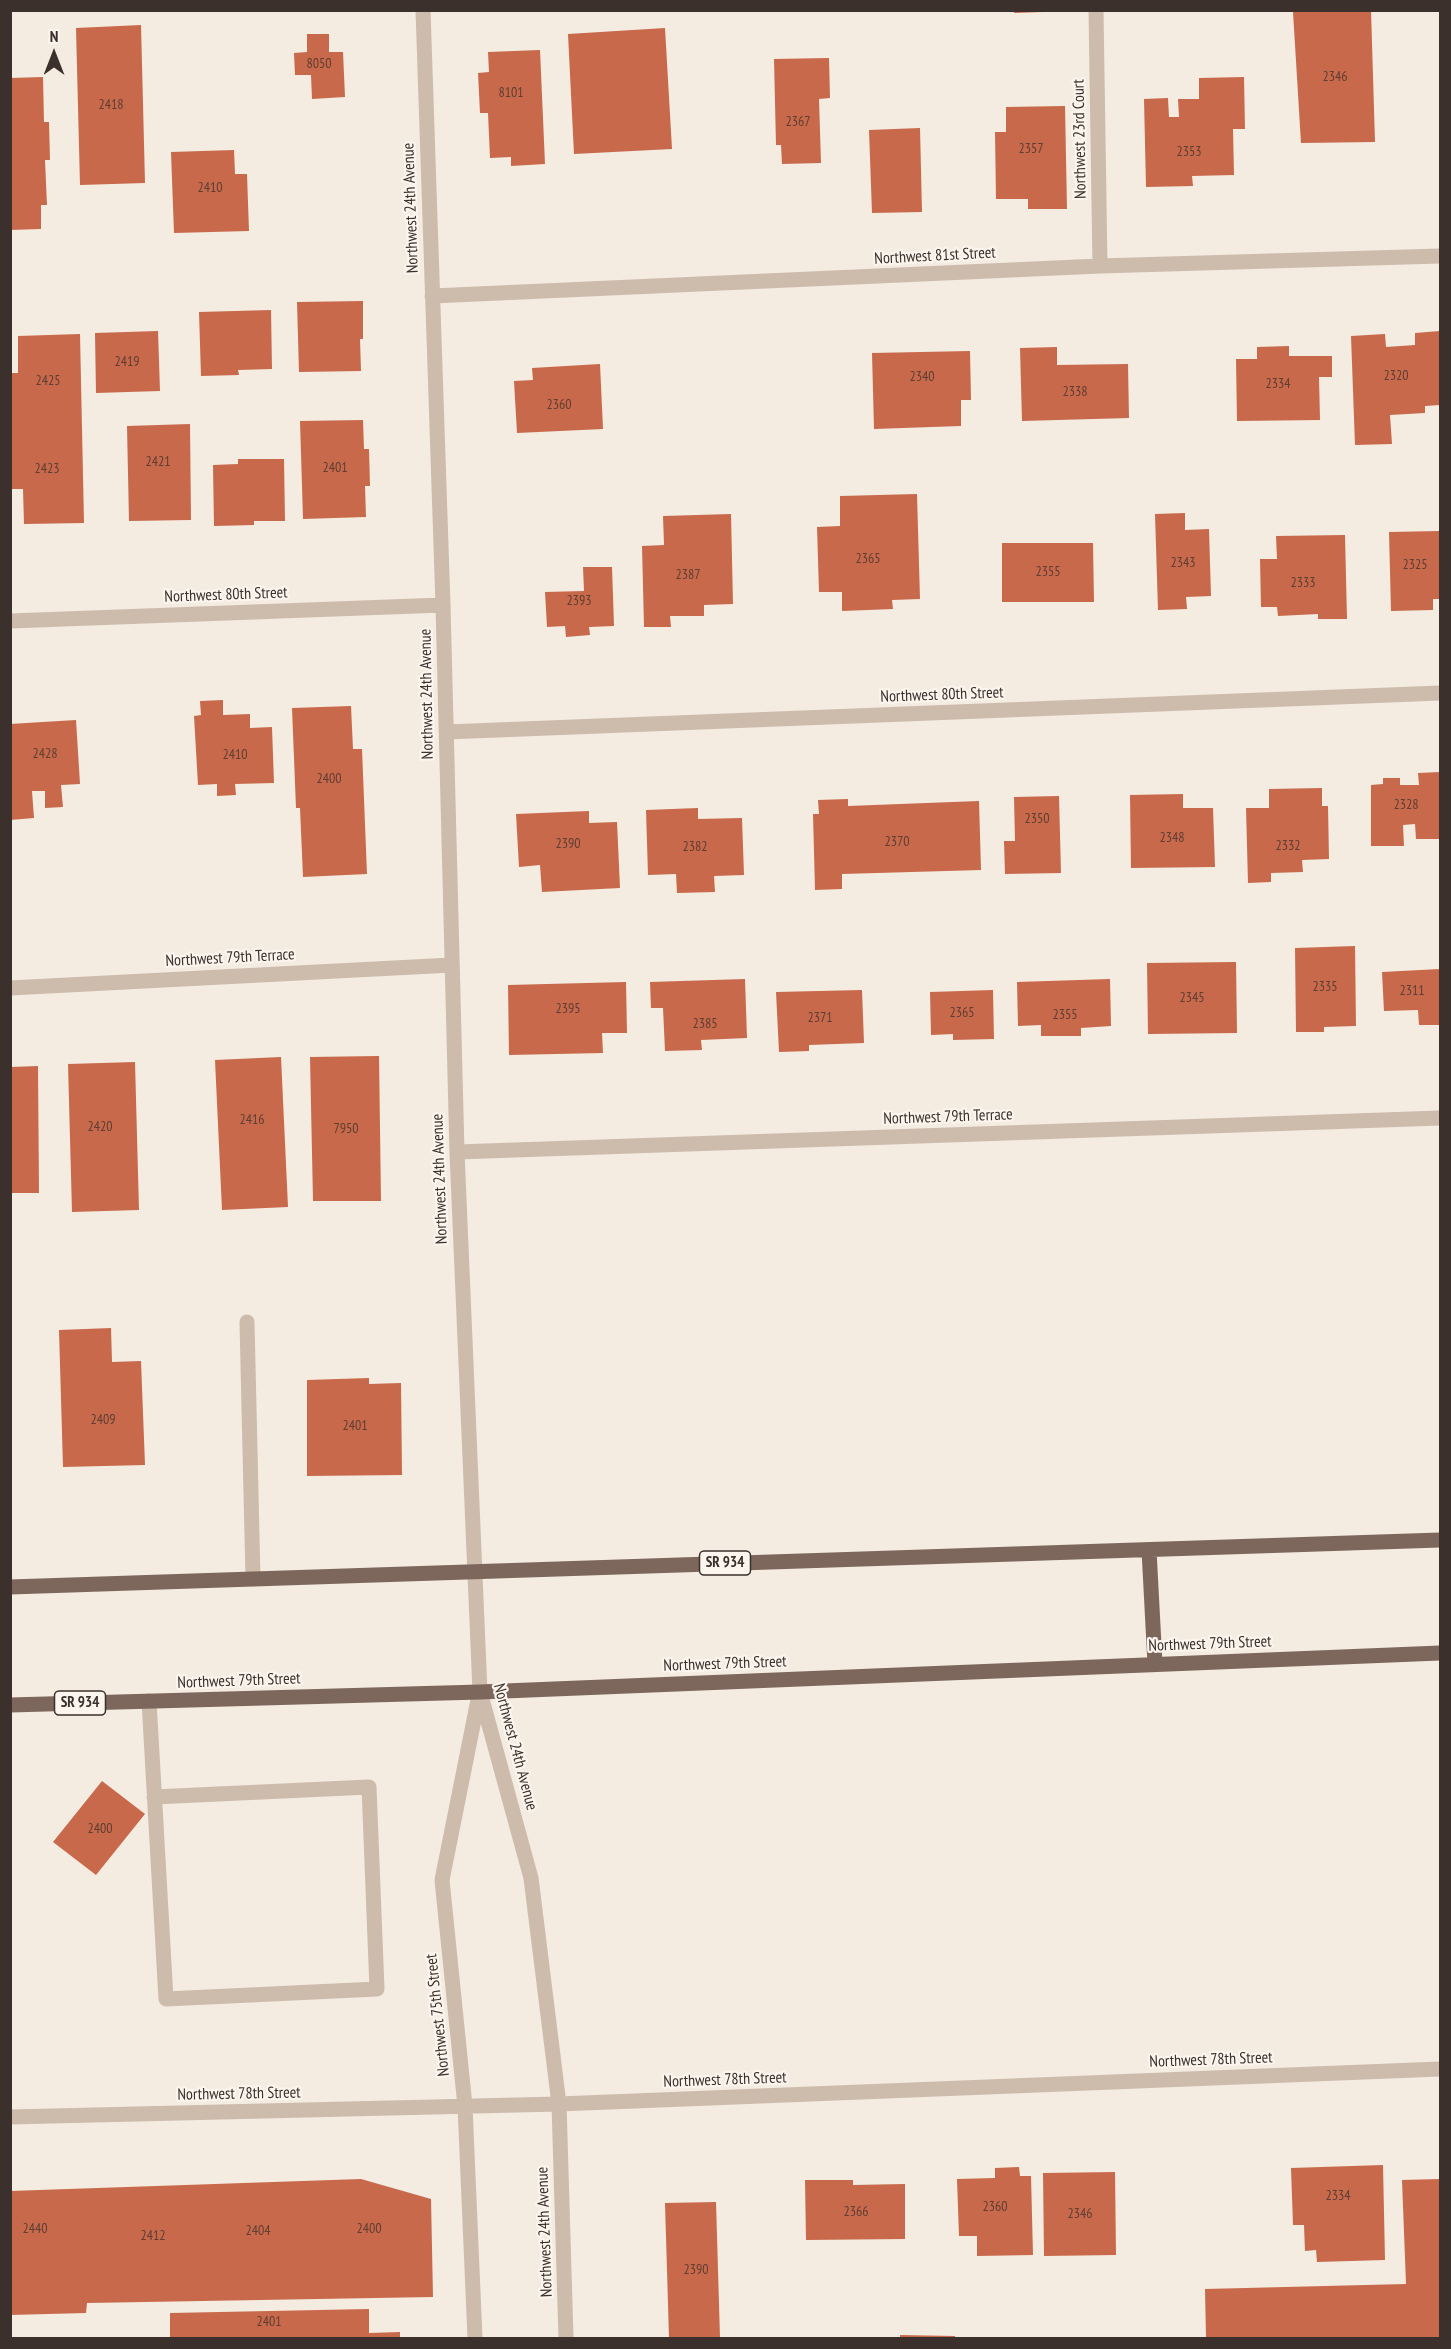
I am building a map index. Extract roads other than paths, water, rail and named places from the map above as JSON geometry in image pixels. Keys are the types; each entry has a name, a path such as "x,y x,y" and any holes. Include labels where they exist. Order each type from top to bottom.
{"main road":[{"name":"SR 934","path":"10,1587 1440,1540"},
{"path":"1149,1550 1155,1664"},
{"name":"Northwest 79th Street","path":"10,1705 480,1692 1440,1653"}],"street":[{"name":"Northwest 24th Avenue","path":"423,10 443,605 457,1152 473,1571 480,1692 531,1878 559,2104 566,2338"},
{"name":"Northwest 23rd Court","path":"1096,10 1100,267"},
{"name":"Northwest 81st Street","path":"432,296 1100,267 1440,256"},
{"name":"Northwest 80th Street","path":"10,621 443,605"},
{"name":"Northwest 80th Street","path":"446,732 1440,693"},
{"name":"Northwest 79th Terrace","path":"10,988 452,965"},
{"name":"Northwest 79th Terrace","path":"457,1152 1440,1118"},
{"path":"247,1322 253,1579"},
{"name":"Northwest 75th Street","path":"475,2338 465,2106 442,1880 480,1692"},
{"path":"148,1701 166,1999 376,1989 369,1787 154,1797"},
{"name":"Northwest 78th Street","path":"10,2117 559,2104 1440,2069"}]}
